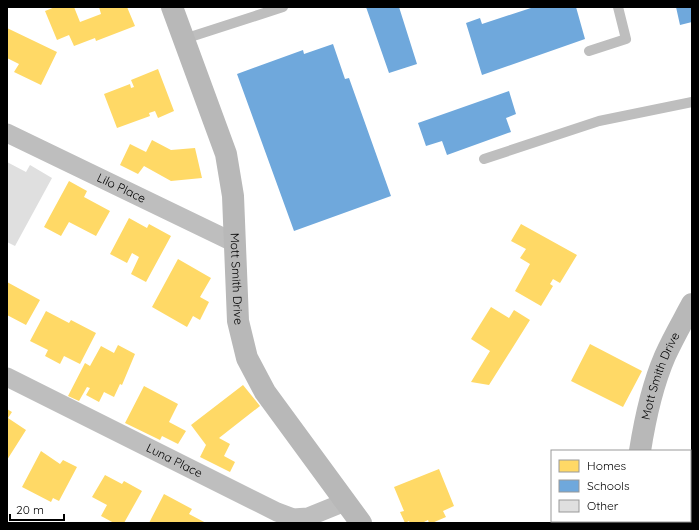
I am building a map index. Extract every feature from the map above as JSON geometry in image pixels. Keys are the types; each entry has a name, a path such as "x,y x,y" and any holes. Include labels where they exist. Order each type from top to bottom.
{"street":[{"name":"Mott Smith Drive","path":"172,7 226,154 233,196 238,322 247,358 265,392 361,523"},
{"name":"Lilo Place","path":"7,133 235,243"},
{"name":"Mott Smith Drive","path":"640,450 646,414 658,374 665,355 692,304"},
{"name":"Luna Place","path":"7,377 277,512 292,518 308,517 345,502"}],"lane":[{"path":"184,39 283,7"},
{"path":"589,51 626,39 618,7"},
{"path":"484,159 599,121 692,102"}],"building: Homes":[{"path":"55,7 74,7 80,22 101,14 99,7 127,7 135,26 96,41 95,38 74,46 69,35 57,40 45,11"},
{"path":"7,28 57,52 41,85 14,72 19,64 7,58"},
{"path":"158,69 174,111 158,118 155,111 149,113 150,116 117,128 104,94 130,84 131,88 134,87 131,80"},
{"path":"152,140 171,150 195,148 202,178 171,181 144,166 138,174 120,165 130,144 146,152"},
{"path":"69,181 87,191 84,197 110,211 96,236 69,222 61,236 44,227"},
{"path":"129,218 147,228 149,224 171,236 146,282 131,274 139,257 132,253 127,263 110,254"},
{"path":"521,224 577,255 560,283 553,279 550,284 553,286 541,306 515,291 530,264 520,258 526,249 511,241"},
{"path":"178,259 211,278 200,297 209,302 200,320 193,316 187,327 152,307"},
{"path":"7,282 40,300 26,325 7,315"},
{"path":"491,307 509,318 514,310 530,320 489,385 471,382 490,351 471,339"},
{"path":"46,311 69,323 71,320 96,333 80,364 64,356 60,364 45,356 48,350 30,341"},
{"path":"590,344 642,371 623,407 571,381"},
{"path":"118,345 135,354 122,385 120,384 114,397 104,392 99,402 86,395 90,388 87,387 79,401 68,396 85,363 90,366 101,346 114,353"},
{"path":"243,385 260,406 219,438 230,444 224,456 235,462 230,472 200,457 206,445 191,425"},
{"path":"144,386 178,404 169,422 186,431 178,444 162,436 160,440 125,423"},
{"path":"7,409 12,412 8,418 26,430 7,460"},
{"path":"41,451 60,464 63,460 77,467 59,501 53,498 51,502 22,487"},
{"path":"439,469 454,506 443,511 446,517 432,523 429,523 428,520 422,523 410,523 409,521 405,523 400,512 404,511 394,487"},
{"path":"105,475 122,484 124,481 142,491 124,523 114,523 101,516 107,505 92,497"},
{"path":"164,494 192,509 189,514 206,523 149,523"}],"building: Schools":[{"path":"366,7 399,7 417,64 389,73"},
{"path":"534,7 576,7 585,39 482,75 466,23 480,18 482,24"},
{"path":"676,7 692,7 692,22 680,25"},
{"path":"333,44 345,79 349,78 391,196 294,231 237,74 303,50 304,54"},
{"path":"509,91 516,114 506,118 511,132 447,155 442,141 426,146 418,123"}],"building: Other":[{"path":"7,162 26,172 30,165 52,178 15,246 7,242"}]}
